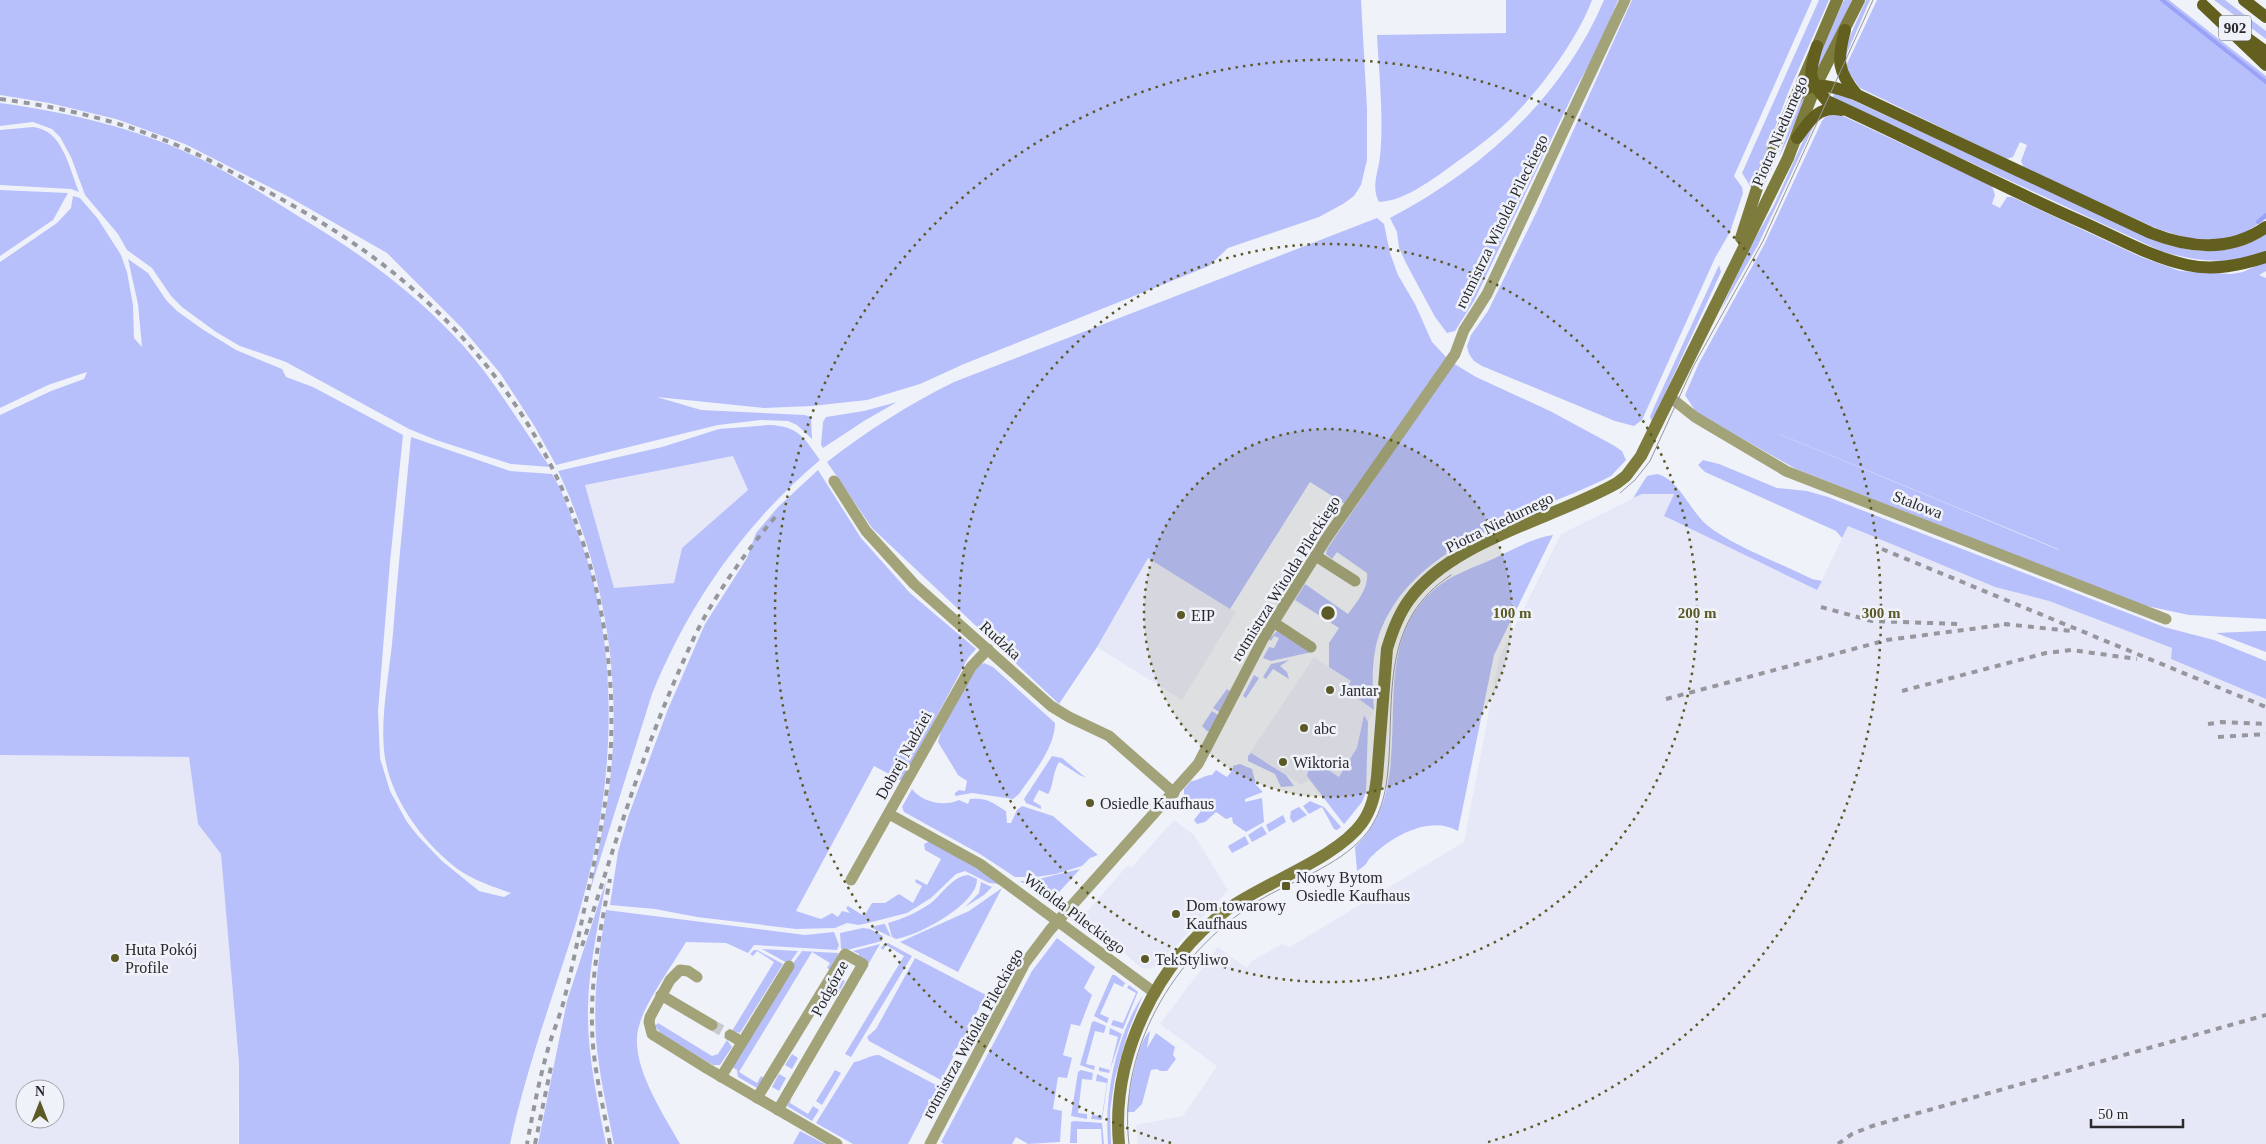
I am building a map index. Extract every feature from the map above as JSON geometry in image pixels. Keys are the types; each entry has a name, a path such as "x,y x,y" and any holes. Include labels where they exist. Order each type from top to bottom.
{"main road":[{"name":"902","path":"2244,0 2266,17"},
{"path":"2200,2 2266,65"},
{"name":"902","path":"2200,2 2266,52"},
{"path":"1845,30 1840,65 1844,77 1857,94"},
{"path":"1816,46 1811,71 1815,87 1827,101 2016,192 2165,259 2189,265 2212,267 2235,266 2266,257"},
{"path":"1794,100 1806,88 1815,87 1834,87 1857,94 2168,239 2198,246 2222,245 2254,235 2266,227"},
{"path":"1797,138 1811,119 1823,110 1833,108 1848,111"}],"street":[{"name":"rotmistrza Witolda Pileckiego","path":"930,1144 1018,974 1059,920 1174,793 1200,760 1251,660 1273,622 1316,556 1455,354 1464,330 1487,294 1625,0"},
{"name":"Piotra Niedurnego","path":"1728,276 1757,188 1837,0"},
{"name":"Piotra Niedurnego","path":"1119,1144 1118,1112 1125,1065 1138,1027 1155,993 1193,942 1228,910 1339,845 1362,824 1376,791 1387,649 1396,621 1418,589 1439,571 1467,552 1617,483 1626,476 1641,456 1797,138 1815,87 1859,0"},
{"name":"Stalowa","path":"1670,398 1696,417 1786,470 2166,619"},
{"name":"Rudzka","path":"834,481 866,531 914,584 1052,706 1069,717 1109,736 1174,793"},
{"path":"1316,556 1355,581"},
{"path":"1273,622 1311,647"},
{"name":"Dobrej Nadziei","path":"852,880 971,667 988,649"},
{"name":"Witolda Pileckiego","path":"888,814 975,860 1059,920 1155,993"},
{"name":"Podgórze","path":"757,1098 845,954 863,964 778,1110"},
{"path":"721,1076 789,966"},
{"path":"697,977 680,970 673,975 650,1017 649,1022 652,1034 837,1144"},
{"path":"661,995 712,1025"},
{"path":"730,1035 742,1042"}],"shaded area":[{"path":"0,0 1361,0 1367,109 1367,160 1361,185 1354,196 1319,217 1228,248 1209,266 964,364 920,384 867,400 812,406 764,408 657,397 701,410 805,415 811,417 812,439 797,425 788,421 761,420 718,425 556,465 535,427 500,373 462,328 387,253 289,197 185,144 116,119 49,103 0,95"},
{"path":"1506,0 1592,0 1585,17 1564,53 1538,89 1510,120 1478,146 1423,185 1406,195 1379,202 1375,185 1380,157 1382,127 1377,35 1506,33"},
{"path":"1604,0 1618,0 1600,45 1576,88 1474,301 1455,331 1447,333 1435,317 1407,265 1399,248 1397,232 1390,218 1424,199 1456,177 1487,154 1516,127 1543,99 1566,68 1587,35"},
{"path":"1632,0 1812,0 1734,176 1742,187 1743,193 1730,232 1715,258 1642,420 1634,426 1615,421 1482,366 1474,361 1469,354 1467,346 1471,335 1488,311 1537,211"},
{"path":"1819,0 1829,0 1788,93 1752,189 1742,173"},
{"path":"1844,0 1852,0 1817,76 1816,62"},
{"path":"1866,0 1870,0 1844,60 1847,43"},
{"path":"1877,0 2169,0 2266,76 2266,219 2244,233 2224,239 2190,239 2158,229 2024,168 2021,161 2027,145 2020,142 2013,157 2006,159 1860,88 1845,68"},
{"path":"2214,0 2225,0 2266,31 2266,39"},
{"path":"1835,92 2164,244 2190,250 2216,251 2241,246 2266,234 2266,251 2240,259 2214,261 2188,258 2161,251 1832,98"},
{"path":"1805,95 1808,96 1779,157 1797,106"},
{"path":"0,103 91,120 158,140 240,180 340,242 380,270 418,301 468,351 493,383 550,467 511,464 436,440 409,429 286,362 240,346 216,332 182,307 171,296 152,268 127,250 118,234 85,195 71,157 60,137 52,129 33,122 0,126"},
{"path":"1834,114 1843,116 1992,186 1995,195 1992,204 2000,208 2007,197 2012,197 2141,257 2180,271 2231,274 2243,272 2266,261 2266,271 2259,275 2266,278 2266,619 2189,615 2142,605 1796,469 1696,412 1685,395 1699,363 1764,245 1825,117","holes":["1762,427 2058,549 2059,550"]},
{"path":"1817,119 1758,245 1720,312 1748,251 1774,205 1808,130"},
{"path":"33,127 51,135 58,143 64,152 79,192 71,189 0,185 0,130"},
{"path":"0,190 68,193 53,220 0,256"},
{"path":"73,196 80,198 98,219 121,255 127,272 133,305 134,338 142,347 138,304 128,259 148,273 166,300 177,311 202,329 236,350 282,369 286,377 313,387 403,435 378,711 380,758 390,791 407,822 418,836 442,861 479,891 504,897 511,893 462,872 424,837 403,807 395,791 385,758 383,743 384,711 392,648 411,437 510,471 552,474 560,488 589,565 601,619 607,662 608,750 604,794 588,881 532,1060 510,1144 239,1144 239,1063 221,854 198,824 189,757 0,755 0,415 51,391 84,379 87,372 48,385 0,408 0,262 57,223 71,208"},
{"path":"1377,218 1384,224 1390,253 1398,275 1415,304 1432,342 1447,358 1345,504 1310,482 1230,609 1148,558 1097,647 1059,704 872,528 827,462 889,419 921,399 954,382"},
{"path":"1719,265 1721,272 1652,422 1650,417 1654,407"},
{"path":"1453,363 1476,377 1550,411 1613,445 1622,451 1626,460 1611,476 1482,534 1450,551 1423,572 1399,597 1378,637 1373,668 1374,710 1346,690 1351,681 1329,667 1329,643 1339,628 1295,600 1305,584 1348,614 1358,600 1366,584 1367,573 1337,552 1332,559 1326,554 1327,549"},
{"path":"897,402 823,448 821,445 823,422 826,417 864,411"},
{"path":"769,425 787,428 800,435 820,460 767,510 744,538 722,566 683,628 652,694 590,891 611,776 614,723 613,686 610,649 596,576 573,505 558,471 662,447 719,429","holes":["733,456 748,490 682,548 674,583 614,588 585,485"]},
{"path":"733,456 749,490 682,548 674,583 613,588 585,485"},
{"path":"1703,460 1719,464 1777,488 1807,491 1828,497 2164,627 2214,640 2266,661 2266,699 2171,659 2172,648 2049,601 1995,587 1848,526 1842,538 1836,531 1705,472 1698,465"},
{"path":"818,470 861,538 910,593 976,649 968,658 902,781 874,766 796,911 821,919 832,913 838,917 842,911 850,913 846,908 848,906 864,916 872,903 885,903 899,894 913,903 922,886 915,882 916,879 927,885 941,859 925,850 924,844 930,841 978,868 999,884 989,883 965,871 956,874 931,898 907,913 859,925 847,923 835,928 796,929 697,917 655,909 610,905 618,852 628,817 668,709 705,624 747,558 756,533 778,507"},
{"path":"1657,474 1672,482 1701,519 1717,533 1757,554 1812,579 1822,581 1817,590 1664,516 1674,494 1642,494 1633,498 1647,476"},
{"path":"1642,494 1674,494 1665,517 1817,590 1848,526 1995,587 2049,601 2172,648 2172,660 2266,699 2266,1144 1138,1144 1136,1125 1183,1116 1217,1066 1160,1024 1218,947 1247,968 1252,961 1282,944 1290,947 1464,842 1499,658 1561,534"},
{"path":"1553,535 1494,655 1458,831 1436,825 1425,826 1402,834 1371,857 1357,871 1355,847 1376,819 1387,787 1392,752 1394,681 1400,647 1413,615 1436,588 1447,580 1528,542"},
{"path":"1148,557 1236,612 1182,700 1097,647"},
{"path":"1277,631 1312,652 1271,661 1263,658 1269,647 1274,648 1279,638 1274,636 1271,641 1269,639"},
{"path":"2262,631 2266,631 2266,652 2216,633"},
{"path":"1314,657 1351,681 1346,690 1374,710 1368,722 1366,792 1362,802 1344,825 1309,780 1301,785 1267,762 1249,754"},
{"path":"1289,660 1280,666 1287,672 1289,679 1273,669 1266,679 1263,677 1271,664"},
{"path":"984,663 993,667 1055,723 1054,732 1047,751 1019,794 1013,799 972,793 955,796 955,793 959,790 965,791 967,781 958,775 938,742 941,731 976,667"},
{"path":"1254,675 1259,678 1246,698 1243,696"},
{"path":"1227,689 1230,691 1219,712 1213,708"},
{"path":"1212,711 1218,715 1210,731 1207,731 1202,726"},
{"path":"1364,715 1368,722 1366,792 1362,802 1344,824 1307,776 1313,760 1339,777 1357,748"},
{"path":"1251,753 1286,775 1294,786 1281,787 1275,774 1248,761 1248,756"},
{"name":"Huta Pokój Profile","path":"0,755 189,757 198,824 221,854 239,1063 238,1144 0,1144"},
{"path":"1052,756 1062,758 1086,778 1059,762 1050,792 1048,794 1039,790 1033,801 1041,806 1041,809 1026,803 1024,799"},
{"path":"1240,764 1252,769 1256,785 1263,792 1245,799 1245,802 1262,798 1264,822 1246,832 1233,823 1232,817 1226,819 1216,812 1205,822 1197,824 1194,820 1201,811 1184,796 1184,789 1191,781 1212,775 1216,770 1227,777 1233,766"},
{"path":"912,789 921,797 933,802 946,803 959,800 968,804 970,799 986,800 1006,811 1007,823 1011,823 1017,810 1022,806 1053,816 1098,855 1090,858 1082,866 1056,874 1036,877 1015,877 980,854 904,812 902,807"},
{"path":"1310,801 1324,807 1341,827 1337,830 1334,829 1322,807 1309,814 1303,806"},
{"path":"1299,807 1307,815 1293,823 1290,818 1291,811"},
{"path":"1283,815 1286,822 1269,832 1266,825"},
{"path":"1174,820 1194,835 1228,890 1156,967 1146,969 1140,967 1087,920 1085,914 1128,865 1131,868"},
{"path":"1262,826 1267,834 1252,842 1248,835"},
{"path":"1245,836 1249,844 1232,853 1228,846"},
{"path":"1080,869 1052,900 1047,900 1020,881 1030,881"},
{"path":"968,875 977,879 975,889 958,908 918,932 896,939 892,937 888,923 905,917 931,903 953,882"},
{"path":"606,881 592,959 588,1024 596,1093 606,1144 538,1144 567,1001"},
{"path":"981,882 992,887 984,895 965,907 979,893"},
{"path":"1002,888 958,972 900,942 969,911"},
{"path":"606,910 805,935 834,932 839,945 837,950 754,945 748,953 726,943 686,942 647,1006 639,1026 637,1040 638,1055 649,1087 680,1144 614,1144 599,1065 595,1023 597,974"},
{"path":"884,924 891,937 870,927"},
{"path":"863,928 870,929 883,936 882,941 847,950 841,949 840,933"},
{"path":"1057,938 1095,967 1084,988 1092,995 1080,1026 1071,1024 1063,1055 1072,1058 1067,1078 1058,1077 1053,1109 1062,1111 1060,1142 1028,1144 1016,1137 1012,1144 944,1144 941,1142 1032,971"},
{"path":"888,943 912,956 851,1057 845,1054 904,956 886,945 883,950 881,948 884,944"},
{"path":"880,944 869,963 858,958 859,954 853,951"},
{"path":"762,949 798,951 790,962 787,963"},
{"path":"757,950 783,964 740,1033 732,1031 774,962 757,951 753,956 750,954"},
{"path":"802,951 838,953 839,956 832,971 827,968 830,963 812,952 739,1072 757,1083 761,1076 764,1078 757,1088 738,1077 737,1070 732,1067 789,969"},
{"path":"915,958 986,995 941,1080 869,1041 867,1037 876,1029"},
{"path":"1112,975 1115,975 1125,983 1123,987 1114,983 1100,1014 1109,1018 1107,1023 1094,1016"},
{"path":"839,977 845,981 838,994 831,989"},
{"path":"1129,985 1138,992 1123,1029 1111,1025 1113,1020 1123,1023 1136,993 1127,988"},
{"path":"1143,995 1128,1032 1115,1078 1110,1110 1111,1144 1108,1144 1108,1106 1114,1066 1126,1029"},
{"path":"1094,1021 1106,1026 1104,1033 1095,1031 1086,1064 1095,1066 1094,1070 1080,1065 1092,1022"},
{"path":"658,1023 712,1056 718,1054 727,1040 732,1047 720,1065 713,1065 662,1035 655,1026"},
{"path":"1110,1028 1122,1034 1110,1070 1118,1037 1109,1034"},
{"path":"1150,1031 1147,1048 1156,1033 1175,1047 1173,1055 1176,1059 1167,1071 1151,1070 1142,1104 1134,1112 1127,1112 1141,1045"},
{"path":"792,1054 798,1058 792,1069 785,1065"},
{"path":"879,1055 938,1086 908,1144 853,1144 816,1123 854,1062"},
{"path":"1099,1067 1110,1070 1109,1073 1099,1071"},
{"path":"835,1070 841,1073 822,1105 816,1101"},
{"path":"1081,1070 1093,1073 1092,1080 1082,1079 1078,1113 1087,1114 1087,1119 1071,1116 1078,1072"},
{"path":"779,1074 786,1078 779,1091 772,1087"},
{"path":"1097,1074 1108,1079 1102,1120 1091,1119 1092,1115 1102,1116 1107,1083 1096,1081"},
{"path":"791,1099 790,1103 808,1114 813,1106 819,1110 812,1121 787,1106"},
{"path":"1071,1122 1102,1123 1104,1144 1102,1144 1101,1129 1077,1129 1077,1143 1070,1143"},
{"path":"800,1131 825,1144 793,1144"}],"waterway":[{"path":"2162,0 2266,82"},
{"path":"2258,222 2266,215"}],"tunnel":[{"path":"712,1025 730,1035"}],"tram line":[{"path":"1620,493 1635,480 1650,461 1694,365 1763,241 1873,0"},
{"path":"1129,1144 1128,1107 1133,1070 1144,1035 1161,1001 1181,970 1206,942 1234,918 1265,897 1335,861 1359,842 1374,822 1386,787 1393,681 1396,657 1403,634 1414,612 1429,593 1451,575"}],"railway":[{"path":"0,99 69,111 115,123 159,138 232,172 334,230 385,266 451,325 494,375 531,429 561,487 585,547 601,610 610,676 611,743 606,798 593,869 568,982 536,1096 527,1144"},
{"path":"582,946 637,778 675,680 704,618 720,591 776,516"},
{"path":"1882,549 2266,707"},
{"path":"1821,607 1872,621 1959,624"},
{"path":"2004,624 2071,631"},
{"path":"1666,699 1887,640 2009,624"},
{"path":"1902,691 2046,653 2071,650 2137,659"},
{"path":"2208,724 2222,722 2266,724"},
{"path":"2218,737 2266,734"},
{"path":"610,879 595,969 592,1038 610,1144"},
{"path":"1838,1144 1852,1134 1872,1126 2266,1015"},
{"path":"535,1144 552,1062"}],"place":[{"name":"EIP","path":"1181,615"},
{"name":"Jantar","path":"1330,690"},
{"name":"abc","path":"1304,728"},
{"name":"Wiktoria","path":"1283,762"},
{"name":"Osiedle Kaufhaus","path":"1090,803"},
{"name":"Nowy Bytom Osiedle Kaufhaus","path":"1286,886"},
{"name":"Dom towarowy Kaufhaus","path":"1176,914"},
{"name":"Huta Pokój Profile","path":"115,958"},
{"name":"TekStyliwo","path":"1145,959"}]}
